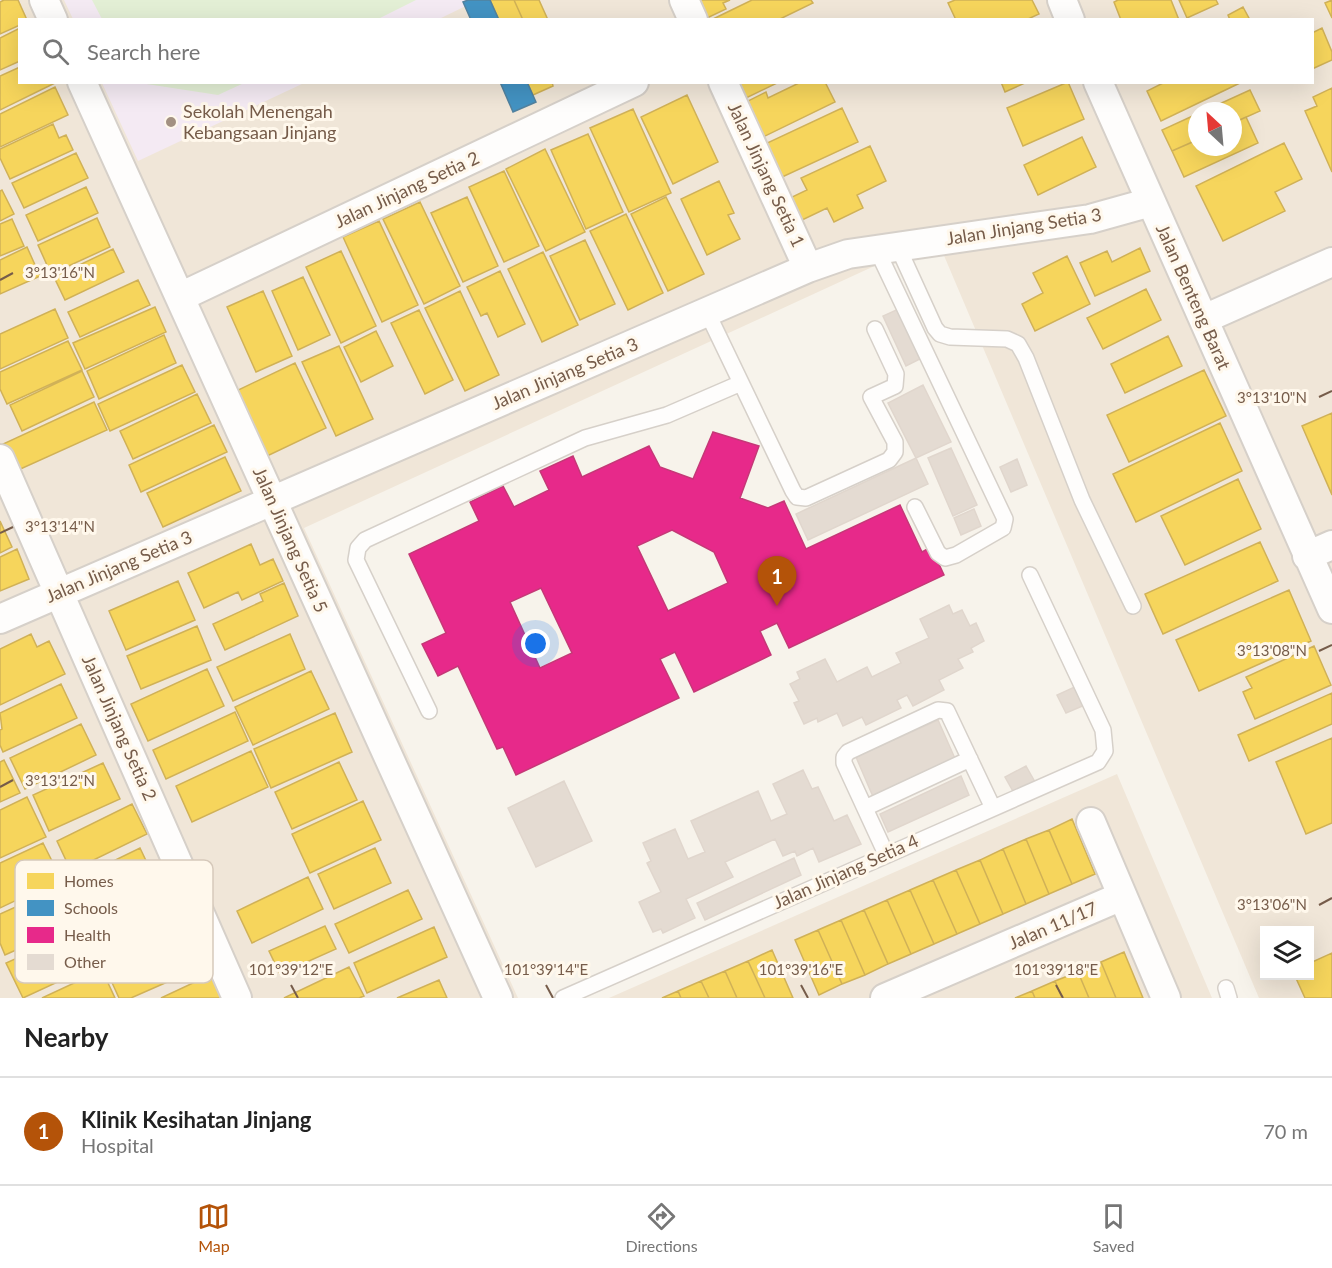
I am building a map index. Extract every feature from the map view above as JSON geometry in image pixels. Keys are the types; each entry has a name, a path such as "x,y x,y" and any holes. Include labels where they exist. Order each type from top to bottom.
{"street":[{"path":"44,0 52,18"},
{"path":"684,0 692,18"},
{"path":"1062,0 1069,18"},
{"name":"Jalan Jinjang Setia 5","path":"83,84 498,998"},
{"name":"Jalan Jinjang Setia 2","path":"180,297 630,84"},
{"name":"Jalan Jinjang Setia 1","path":"724,84 808,268"},
{"name":"Jalan Benteng Barat","path":"1099,84 1204,319 1320,550 1332,609"},
{"name":"Jalan Jinjang Setia 3","path":"0,619 808,268 848,254 1090,219 1151,202"},
{"path":"1204,319 1332,262"},
{"name":"Jalan Jinjang Setia 2","path":"0,459 177,860"},
{"path":"1091,822 1166,998"},
{"name":"Jalan 11/17","path":"885,998 1122,896"},
{"name":"Jalan Jinjang Setia 2","path":"213,943 237,998"}],"lane":[{"path":"887,248 1005,519 1004,528 956,555 945,558 938,553 915,507"},
{"path":"887,248 940,334 950,337 1007,339 1018,344 1026,358 1083,500 1133,606"},
{"path":"707,312 793,491 797,497 806,498 889,460 895,452 895,442 871,397 895,386 897,380 875,329"},
{"path":"429,711 356,560 358,548 365,540 585,438 667,415 741,384"},
{"name":"Jalan Jinjang Setia 4","path":"564,998 1098,762 1105,751 1103,730 1030,575"},
{"path":"886,854 844,763 844,757 938,710 948,711 993,808"},
{"path":"865,808 970,759"}],"shaded area":[{"path":"0,0 1332,0 1332,998 1259,998 934,232 894,257 304,528 518,998 0,998"},
{"path":"64,0 478,0 441,18 73,18"},
{"name":"Sekolah Menengah Kebangsaan Jinjang","path":"102,84 302,84 138,161"},
{"path":"1117,774 1212,998 609,998"}],"green space":[{"path":"92,0 416,0 380,18 101,18"},
{"path":"146,84 242,84 218,95"}],"building: Homes":[{"path":"18,0 26,18 18,18 18,26 0,34 0,2"},
{"path":"490,0 514,0 522,18 498,18"},
{"path":"514,0 539,0 547,18 522,18"},
{"path":"696,0 730,0 723,3 726,9 705,18"},
{"path":"752,0 811,0 813,3 782,18 715,18"},
{"path":"955,0 1032,0 1039,14 1030,18 955,18 948,3"},
{"path":"1118,0 1171,0 1178,18 1120,18 1114,2"},
{"path":"1179,0 1216,0 1218,4 1187,18"},
{"path":"1332,0 1332,18 1325,3"},
{"path":"1243,7 1249,18 1229,18 1228,15"},
{"path":"1322,28 1332,52 1332,60 1314,68 1314,32"},
{"path":"18,29 18,62 0,70 0,38"},
{"path":"18,68 18,84 53,84 0,110 0,76"},
{"path":"528,84 552,84 553,86 533,95"},
{"path":"737,84 775,84 744,99"},
{"path":"797,84 826,84 835,102 759,139 742,104 766,92 768,98"},
{"path":"1002,84 1023,84 1005,92"},
{"path":"1063,84 1069,84 1084,119 1023,146 1007,108"},
{"path":"1161,84 1238,84 1200,102 1188,102 1188,108 1161,121 1147,91"},
{"path":"55,87 68,115 0,147 0,114"},
{"path":"1332,88 1332,172 1305,111 1317,106 1313,97"},
{"path":"1250,90 1260,111 1242,119 1242,102 1224,102"},
{"path":"687,95 718,162 673,184 641,117"},
{"path":"842,108 858,142 780,178 765,144"},
{"path":"633,109 671,193 629,212 590,128"},
{"path":"1246,117 1258,143 1242,150 1242,119"},
{"path":"1188,118 1188,144 1172,151 1162,130"},
{"path":"53,124 59,138 66,135 73,150 10,179 0,158 0,149"},
{"path":"588,134 623,212 586,229 551,150"},
{"path":"1082,137 1096,167 1038,195 1024,165"},
{"path":"1284,143 1302,179 1275,192 1285,211 1223,241 1196,186"},
{"path":"1188,144 1188,156 1230,156 1184,177 1172,151"},
{"path":"870,146 886,181 857,195 863,208 834,222 827,208 800,221 790,198 807,190 801,178"},
{"path":"545,149 585,232 546,251 506,169"},
{"path":"76,153 88,178 24,208 12,183"},
{"path":"504,171 539,246 504,262 469,187"},
{"path":"719,181 734,213 728,215 740,239 707,255 681,199"},
{"path":"86,187 98,213 38,241 26,215"},
{"path":"2,190 14,214 0,221 0,191"},
{"path":"467,197 498,266 463,282 431,213"},
{"path":"666,197 704,274 668,291 631,214"},
{"path":"420,202 460,286 424,304 383,219"},
{"path":"626,214 663,293 628,310 590,231"},
{"path":"97,218 110,247 51,274 38,245"},
{"path":"12,219 24,246 0,256 0,224"},
{"path":"379,221 418,305 382,322 343,237"},
{"path":"585,240 615,304 580,320 550,256"},
{"path":"27,247 40,276 0,294 0,260"},
{"path":"1140,248 1150,271 1095,296 1080,263 1107,251 1112,262"},
{"path":"113,249 124,272 65,300 54,277"},
{"path":"341,251 376,326 341,343 306,267"},
{"path":"543,252 578,325 542,342 508,269"},
{"path":"1067,256 1090,304 1035,331 1022,304 1043,293 1033,273"},
{"path":"500,271 525,324 498,337 487,313 481,316 467,287"},
{"path":"303,277 330,335 298,350 272,291"},
{"path":"138,280 150,305 80,337 68,312"},
{"path":"1146,289 1161,320 1103,349 1087,318"},
{"path":"263,291 292,356 256,372 227,307"},
{"path":"460,291 499,375 465,391 425,308"},
{"path":"155,307 166,332 85,369 73,343"},
{"path":"55,309 68,338 0,369 0,334"},
{"path":"419,310 453,380 425,394 391,323"},
{"path":"376,331 393,366 361,382 344,347"},
{"path":"164,335 176,363 99,399 87,371"},
{"path":"1168,336 1182,366 1125,393 1111,364"},
{"path":"68,341 82,370 7,404 0,389 0,372"},
{"path":"339,346 373,419 336,436 302,362"},
{"path":"295,363 326,428 265,457 234,392"},
{"path":"182,365 195,392 110,431 98,404"},
{"path":"1204,370 1226,416 1129,462 1107,415"},
{"path":"82,371 94,397 22,431 10,405"},
{"path":"197,394 211,423 133,459 120,431"},
{"path":"94,402 107,430 16,471 3,444"},
{"path":"1332,413 1332,495 1302,426"},
{"path":"1220,423 1242,471 1136,522 1113,474"},
{"path":"214,425 227,452 141,492 129,465"},
{"path":"225,457 241,491 163,527 147,493"},
{"path":"1238,479 1261,529 1185,565 1161,516"},
{"path":"0,521 12,547 0,553"},
{"path":"1260,542 1278,581 1163,634 1145,594"},
{"path":"251,544 260,565 273,559 283,581 242,600 238,592 204,608 188,573"},
{"path":"17,549 29,579 0,591 0,557"},
{"path":"178,581 195,620 126,650 109,611"},
{"path":"284,583 298,616 225,650 213,624 263,601 260,594"},
{"path":"1289,590 1311,641 1199,691 1176,640"},
{"path":"197,626 211,660 141,689 127,656"},
{"path":"31,634 37,647 49,641 65,674 0,705 0,649"},
{"path":"290,634 305,669 233,701 217,667"},
{"path":"1314,646 1331,685 1255,719 1243,692 1252,688 1246,677"},
{"path":"207,669 224,706 148,741 131,704"},
{"path":"311,671 329,709 253,745 235,707"},
{"path":"61,684 77,718 3,752 0,745 0,730 2,729 0,713"},
{"path":"1332,693 1332,724 1249,761 1238,735"},
{"path":"235,712 248,741 166,779 153,750"},
{"path":"335,713 352,752 271,788 254,749"},
{"path":"81,724 96,755 25,789 10,758"},
{"path":"1332,738 1332,823 1306,834 1276,762"},
{"path":"251,751 268,787 192,822 176,786"},
{"path":"4,760 20,793 0,802 0,762"},
{"path":"339,762 357,800 292,829 275,792"},
{"path":"103,763 120,799 49,831 33,795"},
{"path":"27,797 46,837 0,858 0,810"},
{"path":"363,801 381,840 310,873 292,834"},
{"path":"132,804 147,834 94,860 66,860 57,841"},
{"path":"1072,819 1095,874 1072,884 1049,830"},
{"path":"1049,830 1072,884 1049,894 1026,839"},
{"path":"1026,839 1049,894 1026,904 1003,849"},
{"path":"43,843 52,860 15,860 15,901 0,908 0,863"},
{"path":"140,848 146,860 115,860"},
{"path":"375,848 391,883 334,909 318,874"},
{"path":"1003,849 1026,904 1003,914 980,860"},
{"path":"980,860 1003,914 980,924 956,870"},
{"path":"956,870 980,924 957,934 933,880"},
{"path":"308,877 323,909 252,943 237,911"},
{"path":"933,880 957,934 934,944 910,890"},
{"path":"408,890 422,919 349,953 335,924"},
{"path":"910,890 934,944 911,954 887,900"},
{"path":"887,900 911,954 888,964 864,910"},
{"path":"15,907 15,950 5,955 0,943 0,914"},
{"path":"864,910 888,964 865,975 841,920"},
{"path":"841,920 865,975 842,984 818,930"},
{"path":"325,926 336,949 280,974 269,951"},
{"path":"434,927 447,957 367,993 354,963"},
{"path":"818,930 842,984 819,995 795,940"},
{"path":"772,950 793,998 765,998 748,961"},
{"path":"1124,952 1143,998 1116,998 1101,962"},
{"path":"1332,953 1332,998 1305,998 1297,980 1314,980 1314,961"},
{"path":"15,959 15,982 6,963"},
{"path":"748,961 765,998 737,998 725,971"},
{"path":"1101,962 1116,998 1089,998 1078,972"},
{"path":"349,967 364,996 359,998 284,998"},
{"path":"725,971 737,998 709,998 701,981"},
{"path":"1078,972 1089,998 1062,998 1055,981"},
{"path":"439,980 447,998 397,998"},
{"path":"213,981 222,998 161,998 193,983 213,983"},
{"path":"701,981 709,998 681,998 678,991"},
{"path":"1055,981 1062,998 1035,998 1032,991"},
{"path":"16,983 56,983 23,998"},
{"path":"74,983 108,983 115,998 42,998"},
{"path":"112,983 165,983 131,998 119,998"},
{"path":"678,991 681,998 662,998"},
{"path":"1032,991 1035,998 1015,998"}],"building: Schools":[{"path":"490,0 498,18 470,18 463,2"},
{"path":"501,84 528,84 536,102 513,112"}],"building: Health":[{"path":"713,432 759,446 740,498 768,508 784,501 806,549 900,505 922,552 931,547 944,575 789,648 777,623 760,631 771,655 694,692 675,652 660,659 679,698 516,775 503,747 497,749 458,666 438,676 422,644 446,633 409,554 479,521 470,502 503,486 514,507 549,490 540,471 573,456 582,477 649,446 660,467 693,479","holes":["672,530 714,552 728,583 668,611 637,546","541,588 572,653 540,668 510,602"]}],"building: Other":[{"path":"903,307 926,356 906,366 883,316"},
{"path":"923,385 951,442 916,458 888,403"},
{"path":"951,448 977,505 953,516 928,458"},
{"path":"916,458 928,484 808,540 796,514"},
{"path":"1017,459 1027,485 1011,492 1000,467"},
{"path":"974,509 981,526 961,535 954,518"},
{"path":"949,605 953,614 962,610 970,626 976,623 984,641 971,648 973,652 958,659 963,668 939,680 944,690 913,706 907,695 897,700 901,708 866,725 862,717 843,726 837,713 818,722 817,718 804,724 794,703 799,701 790,684 800,679 797,672 825,659 837,682 867,667 872,677 901,663 896,653 929,638 920,619"},
{"path":"1079,685 1087,704 1066,713 1057,695"},
{"path":"938,720 957,763 874,799 856,757"},
{"path":"1026,766 1035,782 1014,793 1005,777"},
{"path":"803,770 812,789 818,787 834,821 847,815 861,844 819,862 813,848 797,856 795,851 783,856 775,839 725,862 733,877 686,899 695,918 663,933 661,929 653,932 639,902 661,892 647,863 651,861 643,843 675,829 688,859 705,852 691,821 758,791 771,821 787,814 773,784"},
{"path":"961,776 969,795 888,832 880,814"},
{"path":"564,781 592,841 536,867 508,808"},
{"path":"794,858 801,875 705,920 697,903"}],"place":[{"name":"Sekolah Menengah Kebangsaan Jinjang","path":"171,122"},
{"name":"Klinik Kesihatan Jinjang","path":"777,606"}]}
